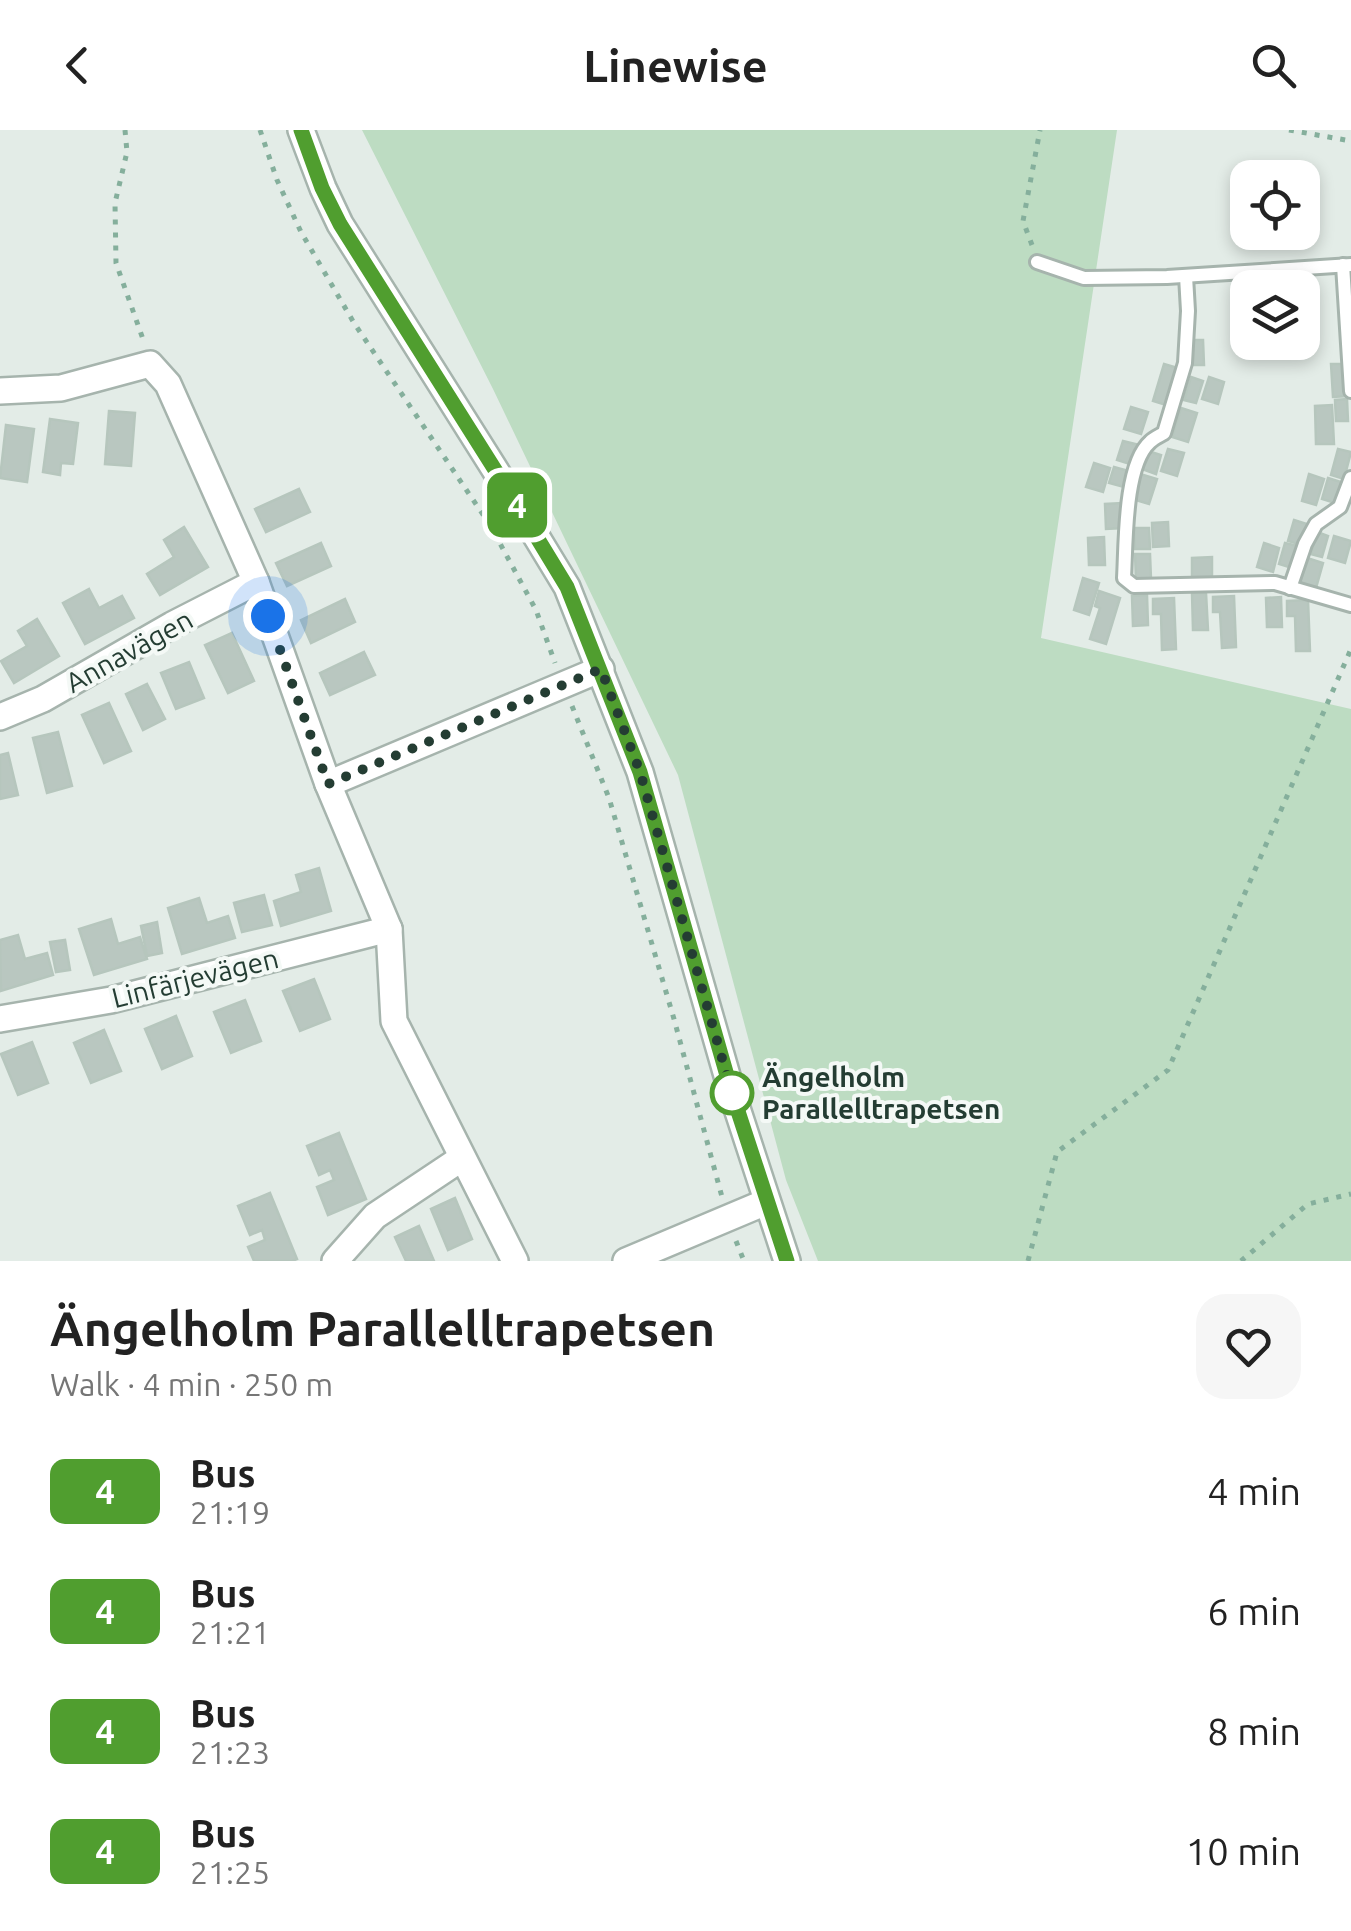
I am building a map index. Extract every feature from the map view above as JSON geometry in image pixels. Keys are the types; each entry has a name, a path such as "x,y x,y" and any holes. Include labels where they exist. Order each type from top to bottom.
{"street":[{"path":"301,130 340,224 567,587 640,772 732,1093 787,1261"},
{"path":"0,391 61,388 150,364 168,384 256,582 328,784 389,929 394,1021 515,1261"},
{"name":"Annavägen","path":"0,717 42,699 256,582"},
{"path":"328,784 601,669"},
{"name":"Linfärjevägen","path":"0,1019 110,1000 389,929"},
{"path":"335,1261 376,1216 462,1158"},
{"path":"626,1261 766,1202"}],"lane":[{"path":"1037,262 1084,278 1186,276 1347,265 1351,391"},
{"path":"1186,276 1185,363 1164,433 1147,444 1136,467 1129,496 1124,578 1134,586 1276,584 1351,605"},
{"path":"1290,588 1316,524 1340,507 1351,478"}],"path":[{"path":"125,130 127,152 116,204 116,263 150,364"},
{"path":"1037,262 1023,221 1040,130"},
{"path":"1289,130 1351,141"},
{"path":"1028,1261 1058,1152 1168,1070 1351,649"},
{"path":"1241,1261 1308,1204 1351,1194"}],"green space":[{"path":"362,130 1117,130 1041,638 1351,709 1351,1261 818,1261 786,1180 678,775 493,389"}],"building":[{"path":"1193,340 1203,340 1204,365 1193,365"},
{"path":"1164,364 1178,368 1166,405 1153,401"},
{"path":"1331,364 1347,364 1348,396 1333,397"},
{"path":"1191,377 1203,381 1196,403 1184,400"},
{"path":"1209,377 1224,382 1218,404 1202,399"},
{"path":"1347,399 1348,421 1336,421 1335,400"},
{"path":"1332,405 1334,444 1316,444 1315,406"},
{"path":"1131,407 1148,412 1141,434 1124,429"},
{"path":"1181,408 1197,413 1188,442 1172,437"},
{"path":"109,411 135,413 131,466 105,464"},
{"path":"50,419 78,423 73,464 61,463 60,475 43,472"},
{"path":"6,425 34,429 27,482 0,478"},
{"path":"1123,441 1139,445 1133,465 1117,460"},
{"path":"1168,449 1184,453 1177,476 1161,471"},
{"path":"1338,449 1351,452 1344,479 1331,475"},
{"path":"1148,451 1161,455 1156,474 1142,469"},
{"path":"1094,463 1110,468 1103,492 1086,487"},
{"path":"1114,467 1129,471 1124,487 1109,483"},
{"path":"1140,474 1157,479 1149,504 1132,499"},
{"path":"1309,474 1324,479 1316,505 1302,501"},
{"path":"1328,478 1341,482 1335,503 1322,499"},
{"path":"299,489 310,512 266,532 255,509"},
{"path":"1122,503 1123,528 1106,529 1105,504"},
{"path":"1294,520 1307,524 1302,545 1288,541"},
{"path":"1168,522 1169,546 1153,547 1152,523"},
{"path":"184,527 208,567 160,595 147,574 174,557 164,540"},
{"path":"1134,528 1149,528 1150,549 1135,549"},
{"path":"1317,532 1328,536 1322,557 1311,554"},
{"path":"1334,536 1351,541 1345,563 1328,558"},
{"path":"1104,537 1105,565 1089,565 1088,538"},
{"path":"321,543 331,566 287,586 276,563"},
{"path":"1264,543 1279,548 1273,572 1257,567"},
{"path":"1285,543 1298,546 1292,568 1279,564"},
{"path":"1135,554 1150,554 1151,579 1136,580"},
{"path":"1212,557 1212,578 1192,579 1192,558"},
{"path":"1307,558 1323,563 1316,588 1300,583"},
{"path":"1083,578 1099,583 1089,615 1074,610"},
{"path":"89,589 99,608 122,596 134,618 85,644 63,603"},
{"path":"1099,591 1120,598 1106,644 1090,639 1100,608 1095,606"},
{"path":"1192,593 1206,593 1208,630 1193,630"},
{"path":"1147,595 1148,625 1133,626 1132,596"},
{"path":"1234,596 1236,647 1222,648 1220,612 1213,612 1213,597"},
{"path":"1281,597 1282,627 1267,627 1266,598"},
{"path":"1174,598 1176,649 1162,650 1161,614 1153,614 1153,599"},
{"path":"345,599 355,622 311,643 301,620"},
{"path":"1308,600 1310,651 1296,651 1295,616 1287,616 1287,601"},
{"path":"37,619 59,656 14,683 1,661 27,646 18,631"},
{"path":"232,633 254,681 228,693 205,645"},
{"path":"364,652 375,675 330,695 320,673"},
{"path":"189,662 204,698 176,709 161,673"},
{"path":"147,684 165,719 143,730 126,694"},
{"path":"109,703 131,751 104,763 82,715"},
{"path":"58,732 72,786 47,793 33,738"},
{"path":"8,753 18,795 0,799 0,755"},
{"path":"319,868 331,911 281,926 274,901 301,892 296,875"},
{"path":"264,895 272,925 242,932 234,903"},
{"path":"199,898 207,923 228,916 235,938 182,954 168,908"},
{"path":"111,919 118,944 140,937 147,959 94,975 79,929"},
{"path":"157,922 162,953 147,956 141,926"},
{"path":"18,935 25,959 47,953 53,975 1,991 0,940"},
{"path":"65,940 70,970 56,972 50,942"},
{"path":"314,979 330,1019 300,1031 283,991"},
{"path":"245,1000 261,1041 231,1053 214,1012"},
{"path":"176,1016 192,1056 162,1069 145,1029"},
{"path":"104,1030 121,1071 91,1083 74,1043"},
{"path":"32,1042 48,1083 18,1095 1,1054"},
{"path":"339,1133 366,1199 328,1215 317,1187 334,1180 330,1170 319,1175 307,1146"},
{"path":"270,1193 297,1259 292,1261 254,1261 248,1247 265,1240 262,1230 250,1235 238,1206"},
{"path":"455,1198 472,1239 448,1250 431,1209"},
{"path":"419,1226 434,1261 406,1261 395,1237"}],"bus line":[{"name":"4","path":"301,130 340,224 567,587 640,772 732,1093 787,1261"}],"place":[{"name":"Ängelholm Parallelltrapetsen","path":"732,1093"}],"route":[{"path":"268,616 328,784 601,669 640,772 732,1093"}]}
